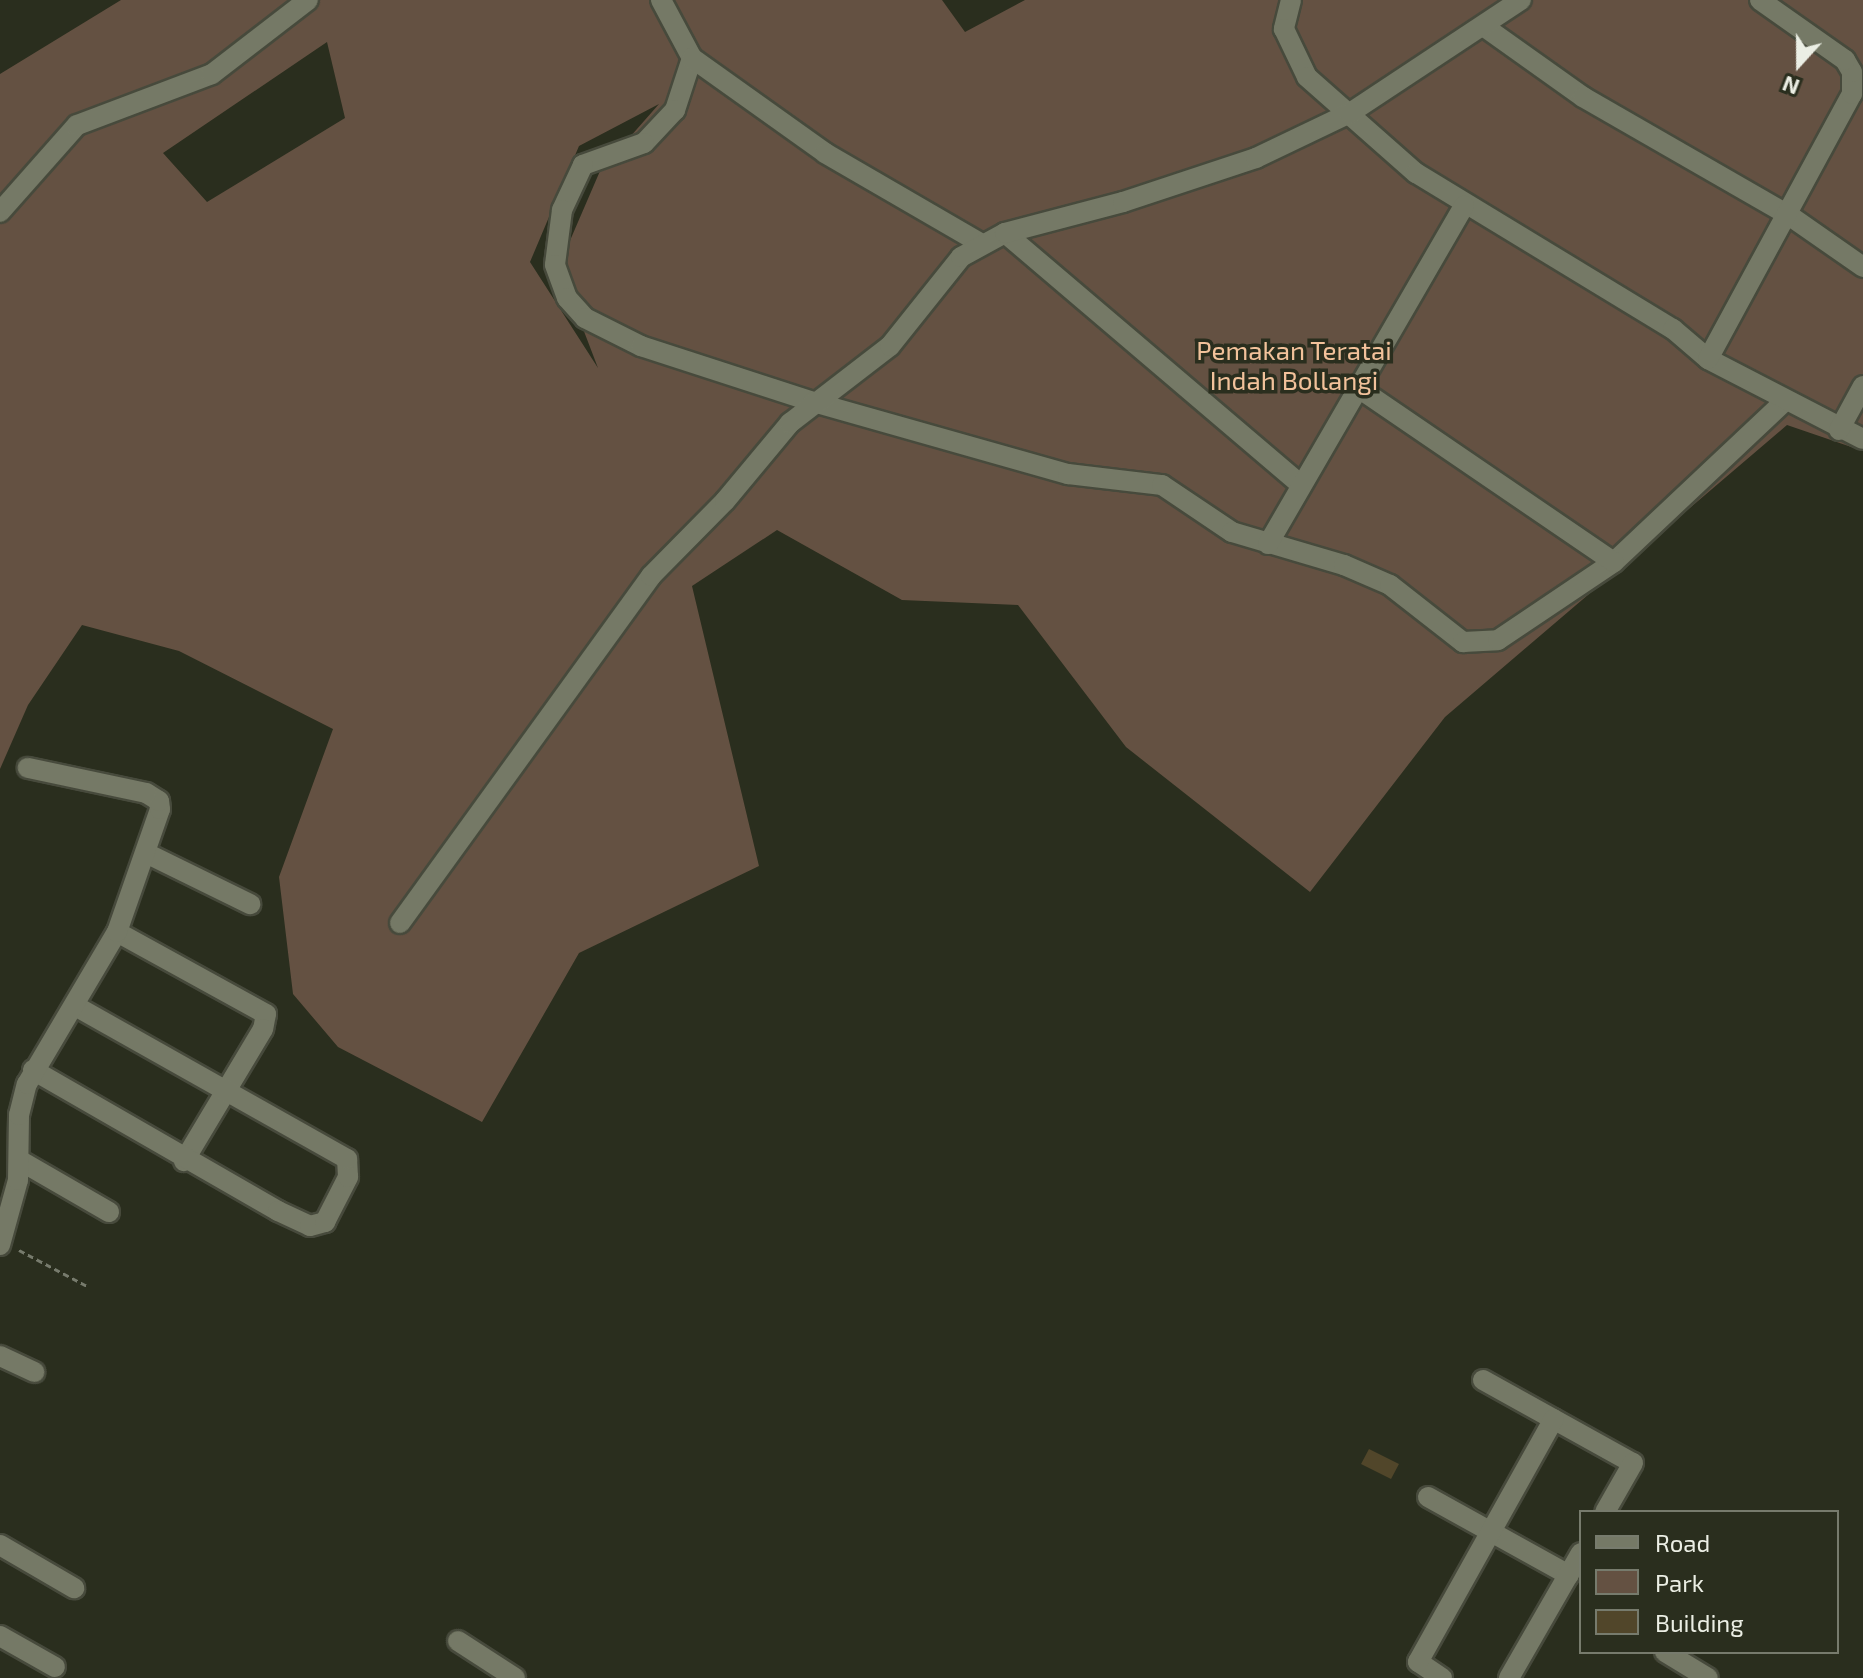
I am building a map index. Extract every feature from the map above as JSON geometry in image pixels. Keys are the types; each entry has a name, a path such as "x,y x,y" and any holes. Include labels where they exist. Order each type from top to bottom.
{"street":[{"path":"0,212 77,125 212,74 308,0"},
{"path":"661,0 692,58 825,153 982,244"},
{"path":"1291,0 1284,29 1291,51 1307,77 1416,173 1464,206 1673,329 1708,359 1784,402 1863,439"},
{"path":"400,923 651,576 813,402 878,358 961,257 1005,233 1123,202 1256,158 1350,113 1486,28 1521,0"},
{"path":"1708,359 1790,216 1846,110 1852,72 1826,43 1760,0"},
{"path":"1486,28 1583,97 1790,216 1863,267"},
{"path":"692,58 684,91 659,131 644,143 583,165 574,178 554,248 559,281 574,307 596,326 692,364 813,402 1068,474 1162,485 1218,524 1268,544 1367,574 1390,585 1449,634 1482,644 1518,630 1614,562 1784,402"},
{"path":"1268,544 1464,206"},
{"path":"1005,233 1301,485"},
{"path":"1839,430 1863,386"},
{"path":"1360,389 1614,562"},
{"path":"1,1243 19,1160 21,1100 33,1070 76,1006 117,932 148,854 160,809 154,796 28,768"},
{"path":"148,854 250,904"},
{"path":"117,932 266,1014 263,1029 184,1161"},
{"path":"33,1070 184,1161 310,1226 329,1216 348,1177 347,1159 76,1006"},
{"path":"19,1160 109,1212"},
{"path":"0,1356 34,1372"},
{"path":"1483,1380 1633,1463 1606,1510"},
{"path":"1442,1678 1418,1662 1554,1419"},
{"path":"1428,1497 1569,1575"},
{"path":"0,1545 74,1588"},
{"path":"1509,1678 1579,1557"},
{"path":"0,1636 55,1667"},
{"path":"458,1641 515,1678"},
{"path":"1668,1654 1708,1678"}],"path":[{"path":"1,1243 87,1286"}],"green space":[{"name":"Pemakan Teratai Indah Bollangi","path":"121,0 942,0 965,32 1025,0 1863,0 1863,451 1787,425 1445,717 1310,892 1126,747 1018,605 902,600 777,530 692,586 759,866 579,953 482,1122 338,1047 293,994 279,877 333,729 179,651 82,625 28,705 0,769 0,74","holes":["327,42 345,118 207,202 163,153","659,104 600,171 559,266 598,368 530,262 579,146"]}],"building":[{"path":"1369,1449 1399,1464 1391,1479 1361,1464"}]}
